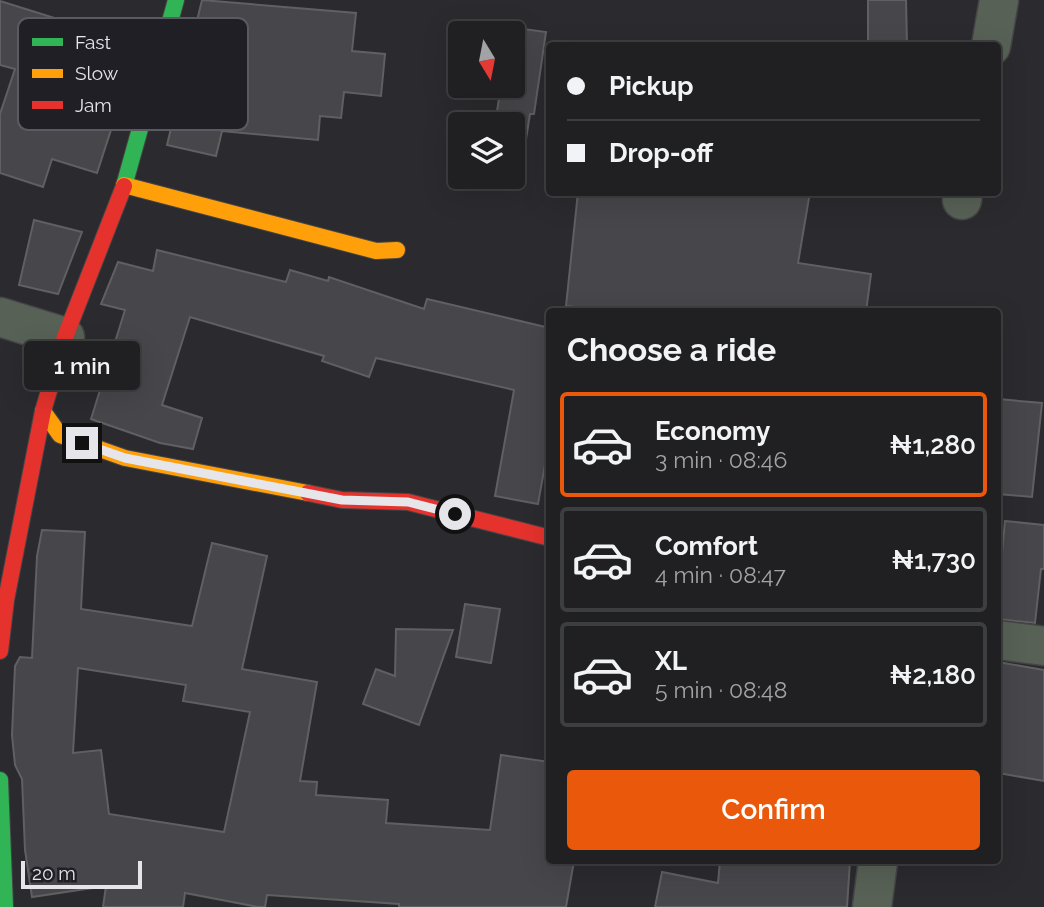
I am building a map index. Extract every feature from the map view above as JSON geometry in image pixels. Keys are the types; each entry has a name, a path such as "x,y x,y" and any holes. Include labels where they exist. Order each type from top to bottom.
{"street":[{"path":"171,18 176,0"},
{"path":"992,42 999,0"},
{"path":"0,650 6,600 43,411 65,337 124,185 139,130"},
{"path":"124,185 376,251 397,250"},
{"path":"0,317 65,337"},
{"path":"43,411 60,435 125,458 342,500 408,502 546,537"},
{"path":"1001,640 1044,646"},
{"path":"0,780 5,907"},
{"path":"872,907 878,864"}],"building":[{"path":"202,0 356,13 352,51 385,54 381,96 344,92 341,118 320,116 318,140 222,131 216,156 167,145 171,130 248,130 248,18 198,18"},
{"path":"868,0 906,0 907,42 868,42"},
{"path":"0,1 54,18 18,18 18,130 111,130 97,173 52,159 43,187 0,173 0,114 15,69 0,65"},
{"path":"525,29 546,32 534,114 530,114 525,146 525,112 497,112 499,98 525,98"},
{"path":"578,196 809,196 798,263 871,274 867,308 566,306"},
{"path":"34,220 82,232 58,294 19,285"},
{"path":"157,250 286,282 290,270 328,281 329,277 424,309 427,299 546,327 546,459 538,504 495,496 514,390 376,358 369,377 322,361 324,356 190,317 162,405 202,418 193,449 160,443 91,419 125,310 101,304 118,262 153,271"},
{"path":"1001,399 1042,403 1032,497 1001,494"},
{"path":"1005,521 1044,525 1044,569 1041,569 1035,623 1001,619 1001,564"},
{"path":"42,530 85,532 81,609 192,626 212,543 267,556 242,669 317,682 300,781 317,782 316,795 388,800 386,823 490,830 501,755 546,761 546,864 573,864 566,907 399,907 399,904 267,895 265,907 258,907 185,893 183,907 103,907 106,886 32,897 25,850 22,779 15,765 12,735 15,666 20,657 32,658 37,556","holes":["78,668 186,685 183,701 250,712 224,832 109,814 101,750 73,753"]},
{"path":"465,604 500,609 491,663 456,657"},
{"path":"396,629 453,630 419,725 363,704 376,669 395,676"},
{"path":"1001,663 1044,670 1044,781 1001,774"},
{"path":"720,864 850,864 847,907 655,907 662,872 718,883"}],"traffic: fast":[{"path":"171,18 176,0"},
{"path":"124,186 140,130"},
{"path":"0,780 5,907"}],"traffic: slow":[{"path":"124,185 376,251 397,250"},
{"path":"43,411 60,435 125,458 308,493"}],"traffic: jam":[{"path":"0,651 6,600 43,411 65,337 124,186"},
{"path":"308,493 342,500 408,502 546,537"}],"route":[{"path":"82,443 125,458 342,500 408,502 455,514"}]}
